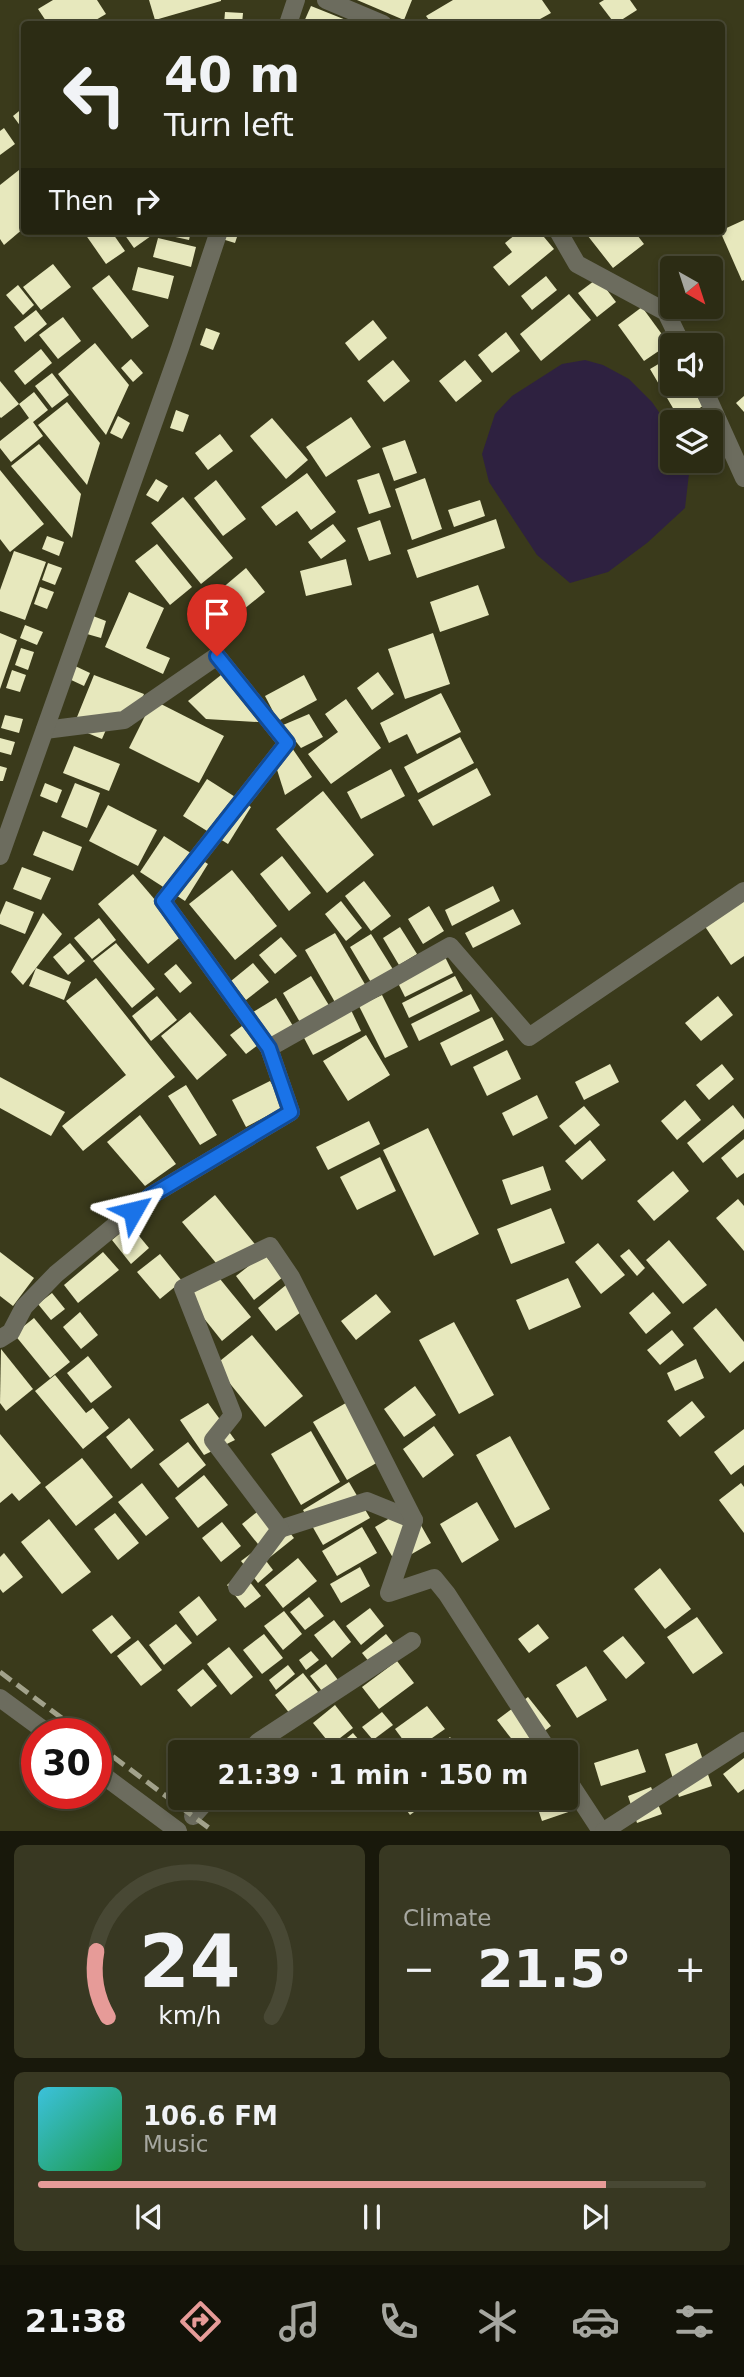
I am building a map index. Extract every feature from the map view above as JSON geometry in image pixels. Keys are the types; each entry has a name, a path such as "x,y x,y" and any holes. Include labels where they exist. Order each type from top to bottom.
{"street":[{"path":"289,21 296,0"},
{"path":"326,0 376,21"},
{"path":"0,856 218,235"},
{"path":"560,235 578,264 666,312 676,333"},
{"path":"707,396 744,478"},
{"path":"0,1339 11,1332 24,1307 57,1274 152,1195 291,1112 269,1048 163,901 287,743 217,656 124,720 44,730"},
{"path":"269,1048 450,946 529,1037 744,891"},
{"path":"280,1529 212,1440 233,1415 183,1288 271,1246 291,1277 414,1520 389,1593 434,1578 541,1740"},
{"path":"237,1587 280,1529 367,1501 414,1520"},
{"path":"261,1740 412,1641"},
{"path":"0,1698 27,1718"},
{"path":"578,1795 603,1831 744,1741"},
{"path":"112,1782 178,1831"},
{"path":"194,1816 199,1810"}],"shaded area":[{"path":"585,360 603,365 629,379 660,414 660,473 689,473 685,508 647,543 608,572 570,583 537,555 489,482 482,454 495,414 512,396 562,364"}],"building":[{"path":"53,0 97,0 106,14 94,21 46,21 38,9"},
{"path":"149,0 221,0 221,1 155,20"},
{"path":"357,0 412,0 404,20"},
{"path":"453,0 542,0 551,13 536,21 430,21 426,16"},
{"path":"604,0 630,0 637,10 620,21 613,21 599,3"},
{"path":"311,6 348,21 304,21"},
{"path":"225,12 243,13 242,21 224,21"},
{"path":"21,109 21,127 13,116"},
{"path":"4,128 15,144 0,155 0,131"},
{"path":"19,170 21,173 21,231 4,245 0,239 0,185"},
{"path":"744,220 742,281 722,235 725,235 725,229"},
{"path":"86,235 114,235 125,251 106,264"},
{"path":"125,235 152,235 134,248"},
{"path":"171,235 190,235 189,240"},
{"path":"223,235 238,235 235,243 222,239"},
{"path":"515,235 542,235 554,249 509,286 493,267 512,252 505,243"},
{"path":"587,235 637,235 644,244 613,268"},
{"path":"158,238 196,247 191,267 153,257"},
{"path":"53,264 71,287 41,310 23,287"},
{"path":"138,267 174,276 168,299 132,290"},
{"path":"109,275 149,326 132,339 92,288"},
{"path":"546,276 557,290 532,310 521,296"},
{"path":"598,278 616,302 597,317 578,293"},
{"path":"18,285 34,305 23,315 6,295"},
{"path":"569,294 591,320 541,361 520,334"},
{"path":"642,307 661,333 660,350 644,361 618,325"},
{"path":"36,310 47,324 25,342 14,327"},
{"path":"63,317 81,341 58,359 39,335"},
{"path":"373,320 387,338 359,361 345,343"},
{"path":"206,328 220,333 213,350 200,345"},
{"path":"506,332 520,351 492,373 478,355"},
{"path":"95,343 129,385 106,435 58,374"},
{"path":"41,349 52,363 25,385 14,371"},
{"path":"131,359 143,373 133,382 121,368"},
{"path":"393,360 410,381 384,402 367,381"},
{"path":"465,360 482,381 456,402 439,381"},
{"path":"660,363 660,386 650,369"},
{"path":"52,373 69,395 52,408 35,386"},
{"path":"0,381 19,404 1,418 0,417"},
{"path":"34,392 48,410 33,422 43,436 11,462 0,448 0,441 29,418 19,404"},
{"path":"666,396 697,396 703,406 696,410 674,410"},
{"path":"744,396 744,412 736,403"},
{"path":"67,402 100,443 87,485 38,425"},
{"path":"176,410 189,415 183,432 170,428"},
{"path":"118,416 130,423 122,439 110,433"},
{"path":"351,417 371,447 326,477 306,447"},
{"path":"272,418 308,460 286,479 250,436"},
{"path":"220,434 233,451 208,470 195,453"},
{"path":"405,440 417,473 394,481 382,448"},
{"path":"39,444 81,494 72,538 11,466"},
{"path":"0,470 44,524 10,552 0,539"},
{"path":"307,473 336,512 311,530 297,511 276,526 261,507"},
{"path":"379,473 391,507 369,514 357,480"},
{"path":"425,478 442,529 412,540 395,489"},
{"path":"156,479 168,486 158,502 146,495"},
{"path":"216,480 246,519 223,536 194,498"},
{"path":"183,497 233,558 201,584 151,523"},
{"path":"480,500 485,516 454,527 448,510"},
{"path":"496,519 505,548 417,578 407,550"},
{"path":"380,520 391,554 369,561 357,528"},
{"path":"333,524 346,541 321,559 308,542"},
{"path":"47,536 64,542 59,556 42,549"},
{"path":"157,544 192,587 170,605 135,561"},
{"path":"14,551 46,562 25,620 0,611 0,590"},
{"path":"346,559 352,585 306,596 300,571"},
{"path":"48,563 62,568 55,585 42,580"},
{"path":"246,568 265,592 233,618 214,595"},
{"path":"478,585 489,615 440,632 430,602"},
{"path":"40,587 54,592 47,609 34,604"},
{"path":"129,592 164,608 146,648 170,658 163,674 105,647"},
{"path":"93,616 106,621 101,638 87,634"},
{"path":"25,625 43,632 37,645 20,638"},
{"path":"0,633 17,640 0,689"},
{"path":"433,633 450,684 405,699 388,649"},
{"path":"21,648 34,652 28,670 15,665"},
{"path":"73,665 90,673 84,686 67,678"},
{"path":"230,668 274,723 206,719 188,701"},
{"path":"12,670 26,675 20,692 6,688"},
{"path":"378,672 394,694 372,710 357,688"},
{"path":"94,675 144,694 131,726 111,718 102,739 73,727"},
{"path":"304,675 317,700 278,721 265,696"},
{"path":"441,693 461,732 417,754 407,734 389,743 380,723"},
{"path":"346,699 381,748 331,784 308,754 338,732 325,714"},
{"path":"153,700 224,736 199,783 129,748"},
{"path":"309,714 323,737 301,748 283,725"},
{"path":"5,715 23,719 19,733 1,728"},
{"path":"460,737 474,763 418,793 404,767"},
{"path":"0,738 15,742 11,755 0,752"},
{"path":"74,746 120,764 109,791 63,773"},
{"path":"292,748 312,777 285,795 273,757"},
{"path":"0,766 7,768 3,781 0,781"},
{"path":"477,768 491,795 433,826 418,800"},
{"path":"391,769 405,796 361,819 347,792"},
{"path":"207,779 251,807 228,844 183,816"},
{"path":"45,783 62,790 57,803 40,796"},
{"path":"75,783 100,793 87,828 61,817"},
{"path":"323,791 374,855 327,893 276,829"},
{"path":"108,805 157,830 138,866 89,841"},
{"path":"43,831 82,847 73,871 33,855"},
{"path":"164,836 208,864 185,901 140,872"},
{"path":"282,856 311,893 289,911 260,874"},
{"path":"22,867 51,878 41,900 13,889"},
{"path":"232,870 277,926 235,960 189,904"},
{"path":"133,874 184,934 148,964 98,904"},
{"path":"364,881 391,916 371,931 345,896"},
{"path":"493,886 500,901 452,926 445,910"},
{"path":"744,896 744,956 731,965 704,925"},
{"path":"6,901 34,912 25,934 0,924 0,915"},
{"path":"341,901 362,928 346,941 325,914"},
{"path":"429,906 444,931 423,944 408,919"},
{"path":"513,909 521,924 473,948 465,933"},
{"path":"43,913 62,934 23,985 11,972"},
{"path":"99,918 116,940 92,959 74,938"},
{"path":"400,927 417,954 399,965 383,938"},
{"path":"335,933 366,986 336,1004 305,950"},
{"path":"371,934 394,971 372,984 350,947"},
{"path":"281,937 297,956 275,974 259,955"},
{"path":"70,943 85,961 68,975 53,957"},
{"path":"116,943 155,989 132,1008 93,961"},
{"path":"445,957 453,973 405,997 397,981"},
{"path":"253,963 269,982 246,1000 231,981"},
{"path":"176,964 192,983 180,993 164,974"},
{"path":"36,968 71,982 64,1000 29,986"},
{"path":"311,976 330,1007 301,1024 283,993"},
{"path":"455,976 463,991 409,1018 402,1003"},
{"path":"96,978 175,1077 83,1151 62,1126 126,1075 66,1001"},
{"path":"471,994 480,1011 419,1041 411,1024"},
{"path":"382,995 408,1047 385,1058 359,1006"},
{"path":"157,996 177,1020 151,1041 132,1016"},
{"path":"718,996 733,1015 701,1041 685,1023"},
{"path":"276,998 293,1026 266,1042 250,1014"},
{"path":"351,1010 361,1031 313,1055 302,1034"},
{"path":"190,1012 227,1055 197,1080 161,1036"},
{"path":"492,1017 504,1040 451,1066 440,1043"},
{"path":"242,1026 258,1045 246,1054 230,1035"},
{"path":"366,1035 390,1075 348,1101 323,1061"},
{"path":"507,1050 521,1079 487,1096 473,1067"},
{"path":"610,1064 619,1082 584,1100 575,1082"},
{"path":"722,1064 734,1079 709,1100 696,1085"},
{"path":"0,1077 65,1112 51,1136 0,1108"},
{"path":"270,1081 284,1107 246,1127 232,1100"},
{"path":"186,1085 217,1135 200,1145 168,1096"},
{"path":"537,1095 548,1118 513,1136 502,1113"},
{"path":"685,1100 701,1120 677,1140 661,1121"},
{"path":"733,1105 744,1119 744,1129 703,1163 687,1143"},
{"path":"584,1106 600,1125 575,1145 559,1126"},
{"path":"140,1115 176,1164 145,1186 107,1142"},
{"path":"369,1121 380,1144 328,1170 316,1147"},
{"path":"428,1128 479,1234 434,1256 383,1150"},
{"path":"744,1139 744,1173 737,1178 721,1158"},
{"path":"590,1140 606,1160 582,1180 565,1161"},
{"path":"380,1157 396,1191 357,1210 340,1177"},
{"path":"543,1166 551,1190 511,1205 502,1180"},
{"path":"673,1171 689,1191 654,1221 637,1201"},
{"path":"215,1195 258,1248 226,1275 182,1222"},
{"path":"738,1199 744,1206 744,1251 716,1218"},
{"path":"551,1208 565,1243 511,1264 497,1229"},
{"path":"130,1225 149,1248 131,1264 112,1240"},
{"path":"669,1240 707,1285 683,1304 646,1260"},
{"path":"598,1243 625,1275 601,1294 575,1262"},
{"path":"629,1249 645,1268 637,1276 620,1256"},
{"path":"0,1252 34,1278 13,1306 0,1296"},
{"path":"103,1252 119,1270 78,1303 64,1285"},
{"path":"160,1254 182,1281 160,1299 137,1272"},
{"path":"264,1254 283,1277 254,1300 236,1276"},
{"path":"216,1274 251,1317 222,1341 187,1297"},
{"path":"568,1278 581,1307 529,1330 516,1300"},
{"path":"286,1285 305,1309 276,1331 258,1308"},
{"path":"653,1292 671,1313 646,1334 629,1313"},
{"path":"52,1293 65,1309 51,1320 38,1304"},
{"path":"376,1294 391,1312 356,1340 341,1321"},
{"path":"716,1308 744,1342 744,1361 730,1373 693,1328"},
{"path":"80,1312 98,1335 81,1349 63,1327"},
{"path":"34,1318 70,1362 50,1378 14,1334"},
{"path":"454,1322 494,1395 459,1414 419,1340"},
{"path":"672,1330 684,1345 660,1365 647,1350"},
{"path":"252,1335 303,1396 265,1427 215,1365"},
{"path":"1,1349 33,1389 6,1411 0,1403"},
{"path":"88,1356 112,1387 91,1403 67,1373"},
{"path":"696,1359 704,1378 675,1391 667,1373"},
{"path":"55,1375 86,1413 93,1408 109,1428 83,1449 35,1391"},
{"path":"415,1386 436,1415 404,1437 384,1409"},
{"path":"351,1400 385,1458 347,1480 313,1422"},
{"path":"692,1401 705,1417 680,1437 667,1421"},
{"path":"208,1403 235,1440 204,1455 180,1420"},
{"path":"129,1418 154,1450 131,1469 106,1437"},
{"path":"434,1426 454,1455 423,1478 403,1449"},
{"path":"744,1429 744,1465 731,1475 714,1452"},
{"path":"311,1431 340,1482 301,1505 271,1454"},
{"path":"0,1434 41,1483 19,1501 12,1493 0,1503"},
{"path":"510,1436 550,1509 515,1528 476,1455"},
{"path":"188,1442 206,1465 178,1488 159,1464"},
{"path":"82,1458 113,1497 76,1526 45,1487"},
{"path":"204,1475 228,1505 198,1528 175,1498"},
{"path":"349,1482 370,1518 323,1545 303,1510"},
{"path":"142,1483 169,1518 146,1536 118,1502"},
{"path":"741,1483 744,1487 744,1533 719,1500"},
{"path":"477,1502 499,1540 462,1563 440,1524"},
{"path":"267,1504 294,1538 269,1558 242,1524"},
{"path":"410,1506 431,1543 396,1563 375,1527"},
{"path":"115,1513 139,1543 118,1560 94,1529"},
{"path":"49,1519 91,1572 62,1594 21,1542"},
{"path":"222,1522 241,1546 221,1562 202,1538"},
{"path":"362,1527 377,1553 337,1576 322,1551"},
{"path":"257,1549 273,1570 258,1583 241,1561"},
{"path":"4,1553 23,1577 3,1593 0,1589 0,1557"},
{"path":"298,1558 317,1581 283,1608 265,1585"},
{"path":"360,1567 370,1586 341,1603 330,1584"},
{"path":"660,1568 691,1609 665,1629 634,1589"},
{"path":"242,1572 261,1596 245,1608 227,1585"},
{"path":"199,1596 217,1620 197,1636 179,1612"},
{"path":"309,1597 324,1616 305,1630 290,1612"},
{"path":"370,1608 384,1626 361,1645 346,1626"},
{"path":"284,1611 302,1634 283,1650 264,1626"},
{"path":"112,1615 131,1638 111,1654 92,1630"},
{"path":"697,1617 723,1653 693,1674 667,1637"},
{"path":"334,1620 351,1642 332,1658 314,1635"},
{"path":"176,1624 192,1643 164,1665 149,1645"},
{"path":"538,1624 549,1638 529,1653 518,1639"},
{"path":"264,1634 283,1658 262,1674 243,1650"},
{"path":"386,1634 394,1644 370,1663 362,1653"},
{"path":"623,1636 645,1663 626,1679 603,1651"},
{"path":"138,1640 162,1670 141,1686 117,1656"},
{"path":"229,1647 253,1677 231,1695 207,1664"},
{"path":"311,1651 319,1660 306,1670 299,1660"},
{"path":"397,1661 414,1683 379,1709 362,1687"},
{"path":"326,1664 341,1684 326,1696 310,1676"},
{"path":"288,1665 295,1674 276,1690 269,1680"},
{"path":"586,1666 607,1700 577,1718 556,1685"},
{"path":"203,1669 217,1686 191,1707 177,1690"},
{"path":"303,1673 326,1702 298,1724 275,1695"},
{"path":"528,1697 551,1726 533,1740 512,1740 497,1720"},
{"path":"335,1705 353,1728 337,1740 327,1740 313,1723"},
{"path":"427,1706 445,1729 429,1740 403,1740 395,1729"},
{"path":"382,1712 393,1725 373,1740 362,1727"},
{"path":"353,1733 359,1740 345,1740"},
{"path":"697,1743 712,1786 679,1797 665,1754"},
{"path":"638,1749 646,1772 601,1786 594,1763"},
{"path":"744,1758 744,1789 738,1793 723,1774"},
{"path":"651,1787 662,1814 637,1823 628,1796"},
{"path":"578,1799 586,1806 578,1809"},
{"path":"538,1810 574,1810 542,1821"}],"railway":[{"path":"0,1672 62,1718"},
{"path":"112,1756 213,1831"}],"route":[{"path":"133,1211 152,1195 291,1112 269,1048 163,901 287,743 217,656"}]}
